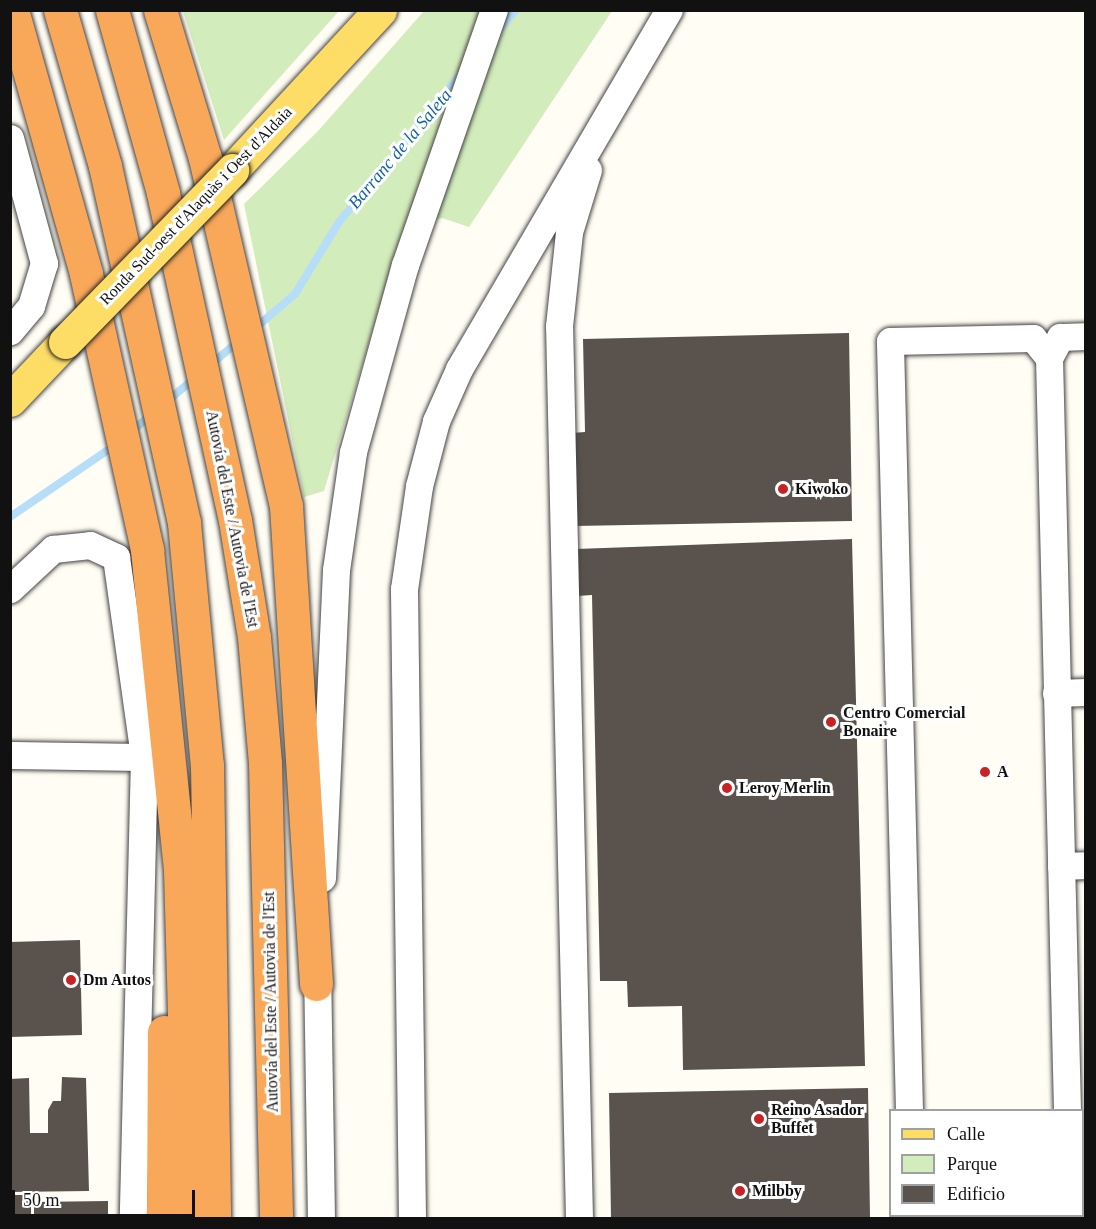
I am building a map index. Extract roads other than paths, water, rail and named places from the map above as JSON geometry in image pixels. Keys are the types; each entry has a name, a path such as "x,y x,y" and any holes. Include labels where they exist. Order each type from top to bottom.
{"highway":[{"path":"12,10 18,48 86,274 132,554 162,673 180,870 190,1218"},
{"path":"60,10 105,166 117,235 184,523 207,765 214,1218"},
{"name":"Autovía del Este / Autovia de l'Est","path":"112,10 163,193 235,520 254,637 265,764 276,1218"},
{"path":"160,10 218,164 286,506 316,984"},
{"path":"162,673 163,1218"}],"main road":[{"name":"Ronda Sud-oest d'Alaquàs i Oest d'Aldaia","path":"10,400 65,342 218,164 380,10"}],"street":[{"path":"321,1218 316,984 341,521 368,389 405,265 494,10"},
{"path":"412,1218 404,589 410,533 436,421 459,369 669,14"},
{"path":"579,1218 559,326 569,232 609,112"},
{"path":"10,138 44,263 30,306 10,332"},
{"path":"1067,1109 1073,866 1056,693 1049,358 1060,337 1086,336"},
{"path":"909,1109 890,341 1033,338 1049,358"},
{"path":"10,589 53,549 90,545 132,554 144,757 133,1218"},
{"path":"1056,693 1086,692"},
{"path":"10,755 144,757"}],"waterway":[{"name":"Barranc de la Saleta","path":"497,32 516,10"},
{"name":"Barranc de la Saleta","path":"253,330 295,294 339,222 462,73"},
{"path":"209,366 239,341"},
{"path":"165,403 195,378"},
{"path":"131,432 152,414"},
{"path":"10,517 115,445"}],"place":[{"name":"Kiwoko","path":"783,489"},
{"name":"Centro Comercial Bonaire","path":"831,722"},
{"name":"A","path":"985,772"},
{"name":"Leroy Merlin","path":"727,788"},
{"name":"Dm Autos","path":"71,980"},
{"name":"Reino Asador Buffet","path":"759,1119"},
{"name":"Milbby","path":"740,1191"}]}
